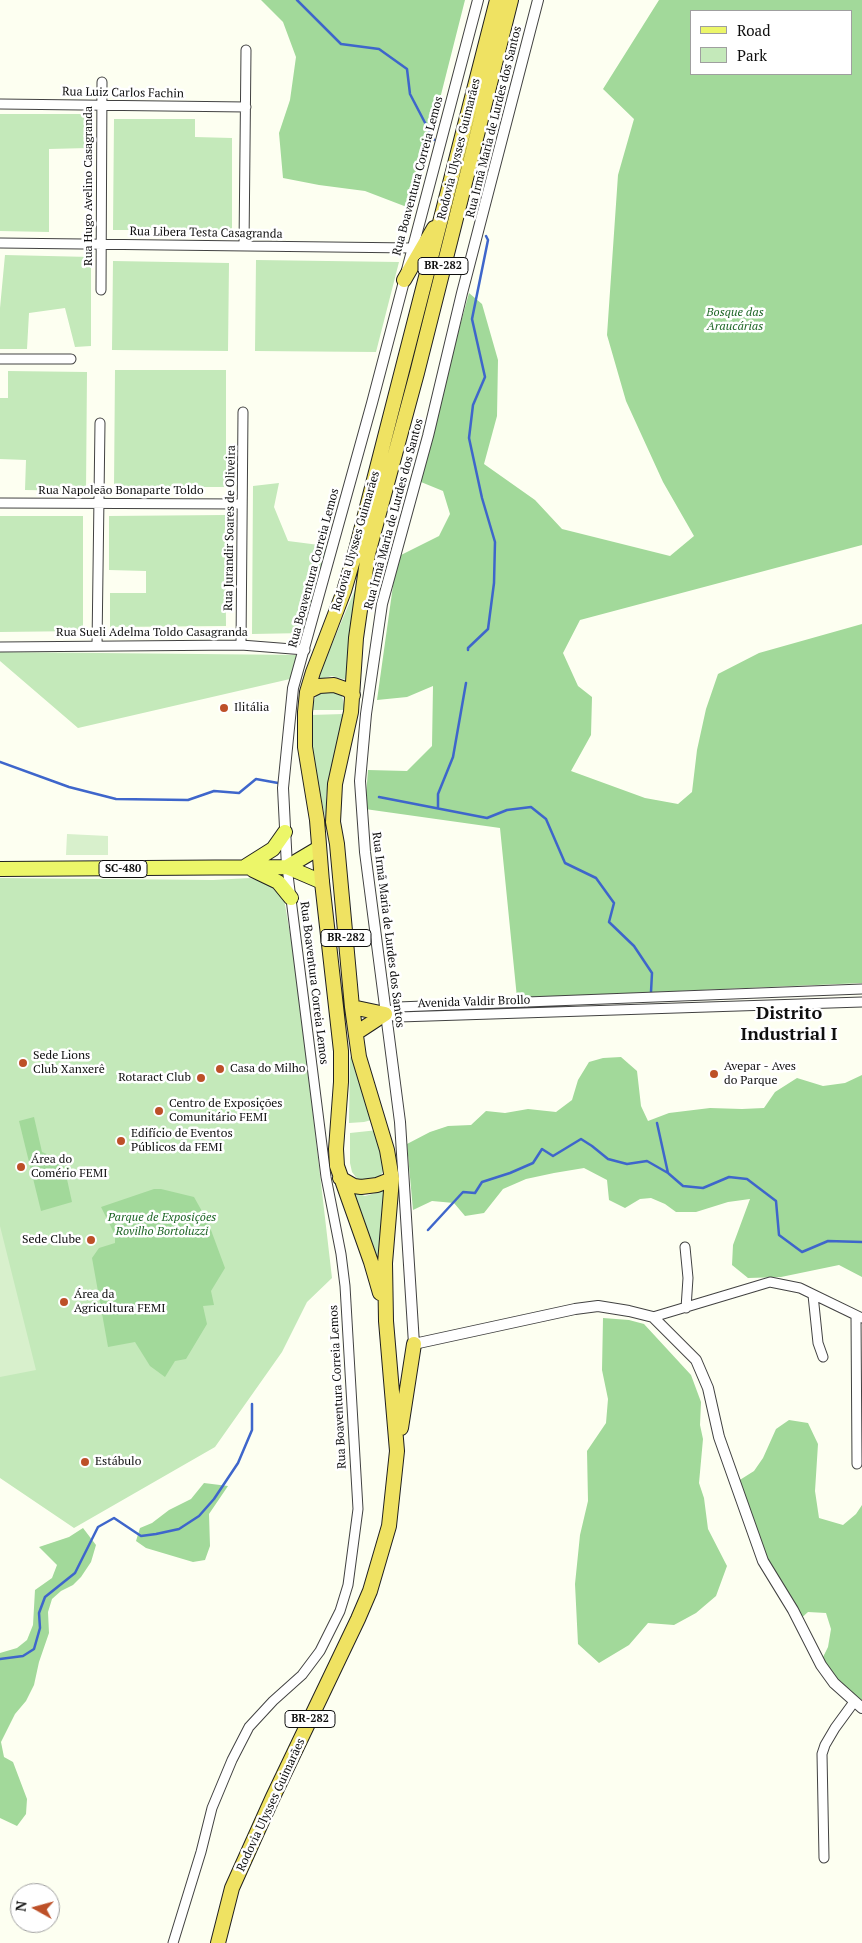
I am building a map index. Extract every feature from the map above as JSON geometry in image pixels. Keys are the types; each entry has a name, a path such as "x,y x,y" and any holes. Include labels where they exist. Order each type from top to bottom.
{"highway":[{"name":"Rodovia Ulysses Guimarães","path":"386,1321 376,1278 337,1166 336,1148 341,1082 341,1051 317,820 306,747 305,712 307,692 313,672 344,591 356,550 497,0"},
{"name":"Rodovia Ulysses Guimarães","path":"218,1943 232,1888 370,1591 389,1526 397,1451 386,1321 385,1263 392,1179 387,1150 359,1057 352,1008 337,844 333,822 335,784 351,712 356,638 368,554 417,373 511,0"},
{"path":"404,280 443,212"},
{"path":"307,692 319,686 334,685 348,690 353,695"},
{"path":"352,1008 385,1014"},
{"path":"356,1032 385,1014"},
{"path":"340,1178 354,1186 361,1187 377,1185 392,1179"},
{"path":"397,1451 414,1344"}],"main road":[{"path":"245,867 273,849 285,832"},
{"path":"287,867 319,848"},
{"path":"245,867 278,882 291,898"},
{"name":"SC-480","path":"0,869 287,867 322,882"}],"street":[{"name":"Rua Boaventura Correia Lemos","path":"173,1943 201,1852 212,1808 232,1760 250,1727 273,1701 302,1675 320,1651 340,1611 348,1585 358,1509 347,1308 342,1254 326,1177 287,867 284,788 290,712 293,688 370,412 478,0"},
{"name":"Rua Irmã Maria de Lurdes dos Santos","path":"414,1344 400,1122 364,852 360,781 366,714 382,604 428,436 460,302 538,0"},
{"path":"244,246 246,50"},
{"name":"Rua Hugo Avelino Casagranda","path":"101,290 102,82"},
{"name":"Rua Luiz Carlos Fachin","path":"0,104 246,107"},
{"name":"Rua Libera Testa Casagranda","path":"0,243 412,248"},
{"path":"0,359 71,359"},
{"name":"Rua Jurandir Soares de Oliveira","path":"241,645 243,412"},
{"path":"97,645 100,423"},
{"name":"Rua Napoleão Bonaparte Toldo","path":"0,503 242,504"},
{"name":"Rua Sueli Adelma Toldo Casagranda","path":"0,647 241,645 305,650"},
{"name":"Avenida Valdir Brollo","path":"385,1014 398,1007 862,989"},
{"name":"Avenida Valdir Brollo","path":"385,1014 399,1017 862,1002"},
{"path":"685,1247 688,1271 686,1308"},
{"path":"414,1344 574,1309 598,1306 653,1317 770,1282 800,1288 859,1317 857,1464"},
{"path":"813,1295 818,1343 824,1357"},
{"path":"653,1317 696,1360 708,1388 721,1445 763,1561 822,1665 834,1683 858,1705 835,1728 822,1754 824,1858"}],"green space":[{"path":"261,0 465,0 412,209 365,191 283,178 279,133 290,100 296,57 283,22"},
{"name":"Bosque das Araucárias","path":"659,0 862,0 862,545 580,620 563,653 578,686 592,697 591,735 571,771 645,798 678,804 692,792 697,750 706,709 718,674 759,653 862,624 862,983 517,998 500,828 365,809 368,770 407,771 432,746 433,686 407,697 377,700 397,557 439,536 450,514 443,491 421,482 469,293 482,304 498,360 497,416 484,464 535,500 562,529 670,556 694,536 663,482 626,401 607,335 618,175 634,119 603,89"},
{"path":"0,114 88,114 88,148 49,149 49,232 0,231"},
{"path":"114,119 195,119 195,137 232,138 232,230 113,230"},
{"path":"5,255 91,257 91,346 75,347 65,308 29,313 27,349 0,349 0,308"},
{"path":"256,260 399,262 376,352 255,351"},
{"path":"113,261 229,263 228,351 112,350"},
{"path":"115,370 226,370 226,487 114,487"},
{"path":"8,371 87,372 86,491 25,490 26,460 0,459 0,398 8,398"},
{"path":"279,483 274,507 288,541 327,546 305,633 252,634 253,486"},
{"path":"225,515 226,626 110,627 110,593 146,593 146,571 109,570 109,516"},
{"path":"0,516 83,516 83,631 0,632"},
{"path":"356,587 350,633 350,681 332,676 317,680"},
{"path":"0,652 299,655 290,679 78,728 0,661"},
{"path":"326,689 342,695 345,710 310,710 317,694"},
{"path":"344,714 330,772 326,797 326,822 313,757 310,715"},
{"path":"67,834 108,836 108,855 66,855"},
{"name":"Parque de Exposições Rovilho Bortoluzzi","path":"0,878 213,880 250,878 271,884 284,899 296,968 332,1278 307,1302 282,1352 215,1447 74,1528 0,1478"},
{"path":"350,1056 359,1074 375,1119 349,1123"},
{"path":"621,1057 637,1071 641,1106 648,1121 669,1113 710,1108 764,1108 775,1092 797,1078 823,1086 845,1083 862,1075 862,1277 839,1265 781,1277 748,1278 732,1265 733,1245 750,1199 728,1202 696,1212 676,1212 665,1204 651,1198 640,1199 625,1208 609,1200 607,1180 584,1168 526,1179 503,1189 484,1213 465,1216 454,1203 432,1201 413,1210 407,1144 430,1132 448,1126 471,1125 486,1111 505,1113 528,1109 556,1112 572,1100 578,1080 589,1062 603,1058"},
{"path":"34,1117 42,1152 63,1161 72,1202 41,1211 19,1121"},
{"path":"378,1130 384,1169 380,1177 366,1182 358,1180 352,1172 350,1163 350,1133"},
{"path":"154,1189 194,1197 208,1222 225,1268 211,1291 214,1305 203,1306 207,1324 186,1359 175,1361 165,1377 150,1366 135,1342 108,1347 92,1258 99,1248 115,1243 115,1235 101,1207"},
{"path":"353,1190 365,1196 386,1190 381,1277"},
{"path":"0,1226 36,1370 0,1377"},
{"path":"603,1318 629,1320 644,1324 691,1375 701,1402 700,1425 703,1439 699,1483 704,1498 708,1529 727,1566 716,1596 696,1613 674,1625 648,1623 629,1645 599,1663 578,1644 575,1584 580,1535 588,1501 587,1451 606,1423 608,1399 602,1370"},
{"path":"789,1420 808,1423 818,1444 815,1491 819,1518 843,1525 856,1514 862,1505 862,1712 847,1702 821,1661 828,1647 831,1629 826,1613 808,1612 797,1622 766,1572 735,1483 754,1471 763,1458 776,1429"},
{"path":"204,1483 228,1486 209,1514 210,1546 205,1560 193,1562 146,1548 136,1541 140,1528 152,1523 169,1510 191,1499"},
{"path":"83,1528 96,1545 91,1562 73,1585 61,1591 52,1599 48,1612 49,1633 39,1662 34,1685 26,1701 15,1714 1,1742 4,1757 13,1762 27,1799 26,1814 17,1826 0,1818 0,1653 17,1648 27,1640 33,1625 35,1590 52,1578 57,1565 39,1547 69,1537"}],"waterway":[{"path":"297,0 341,44 379,49 407,69 410,94 434,140"},
{"path":"468,650 488,629 494,583 495,542 482,498 469,438 473,405 485,377 472,319 488,240 486,236"},
{"path":"438,807 438,794 453,757 466,683"},
{"path":"0,762 69,787 116,799 188,800 214,791 239,793 256,779 278,783"},
{"path":"379,797 487,818 507,810 531,807 546,819 565,863 596,878 614,903 609,922 634,946 652,973 651,992"},
{"path":"657,1123 668,1173"},
{"path":"428,1230 463,1192 475,1193 482,1182 533,1163 542,1149 553,1156 581,1139 608,1159 627,1164 647,1161 668,1173 683,1186 703,1188 729,1177 747,1179 776,1201 779,1235 802,1252 828,1241 862,1242"},
{"path":"0,1659 23,1656 34,1649 40,1628 39,1613 45,1597 75,1573 98,1527 114,1518 141,1536 179,1529 199,1516 214,1499 238,1463 252,1430 252,1404"}],"place":[{"name":"Ilitália","path":"224,708"},
{"name":"Sede Lions Club Xanxerê","path":"23,1063"},
{"name":"Casa do Milho","path":"220,1069"},
{"name":"Avepar - Aves do Parque","path":"714,1074"},
{"name":"Rotaract Club","path":"201,1078"},
{"name":"Centro de Exposições Comunitário FEMI","path":"159,1111"},
{"name":"Edifício de Eventos Públicos da FEMI","path":"121,1141"},
{"name":"Área do Comério FEMI","path":"21,1167"},
{"name":"Sede Clube","path":"91,1240"},
{"name":"Área da Agricultura FEMI","path":"64,1302"},
{"name":"Estábulo","path":"85,1462"}],"district":[{"name":"Distrito Industrial I","path":"789,1024"}]}
